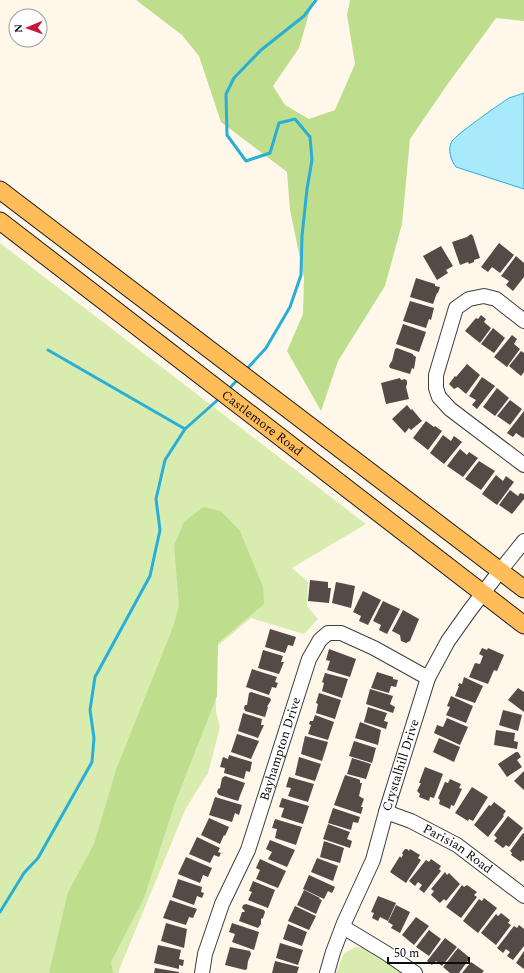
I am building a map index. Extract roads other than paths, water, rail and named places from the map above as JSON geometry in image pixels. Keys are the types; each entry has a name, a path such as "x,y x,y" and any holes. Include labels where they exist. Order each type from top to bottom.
{"main road":[{"name":"Castlemore Road","path":"0,190 524,589"},
{"name":"Castlemore Road","path":"0,222 524,624"}],"street":[{"path":"524,321 496,299 484,296 469,298 456,308 436,375 436,388 439,397 450,408 524,465"},
{"name":"Crystalhill Drive","path":"327,973 333,952 343,927 373,860 386,812 428,678 448,641 482,593 524,541"},
{"name":"Bayhampton Drive","path":"202,973 205,954 222,904 248,850 309,659 320,640 328,633 341,633 374,648 428,678"},
{"name":"Parisian Road","path":"386,812 411,821 457,845 524,896"},
{"path":"343,927 415,973"}],"water":[{"path":"524,93 524,189 456,167 450,155 452,141 504,101"}],"waterway":[{"path":"245,371 266,348 290,307 301,275 302,236 312,160 310,137 295,119 279,123 270,153 246,161 227,135 226,94 234,78 261,50 304,16 316,0"},
{"path":"48,350 185,429"},
{"path":"228,390 239,378"},
{"path":"0,912 24,873 38,858 92,762 94,738 90,710 95,677 150,576 160,530 156,499 165,460 185,429 221,397"}]}
